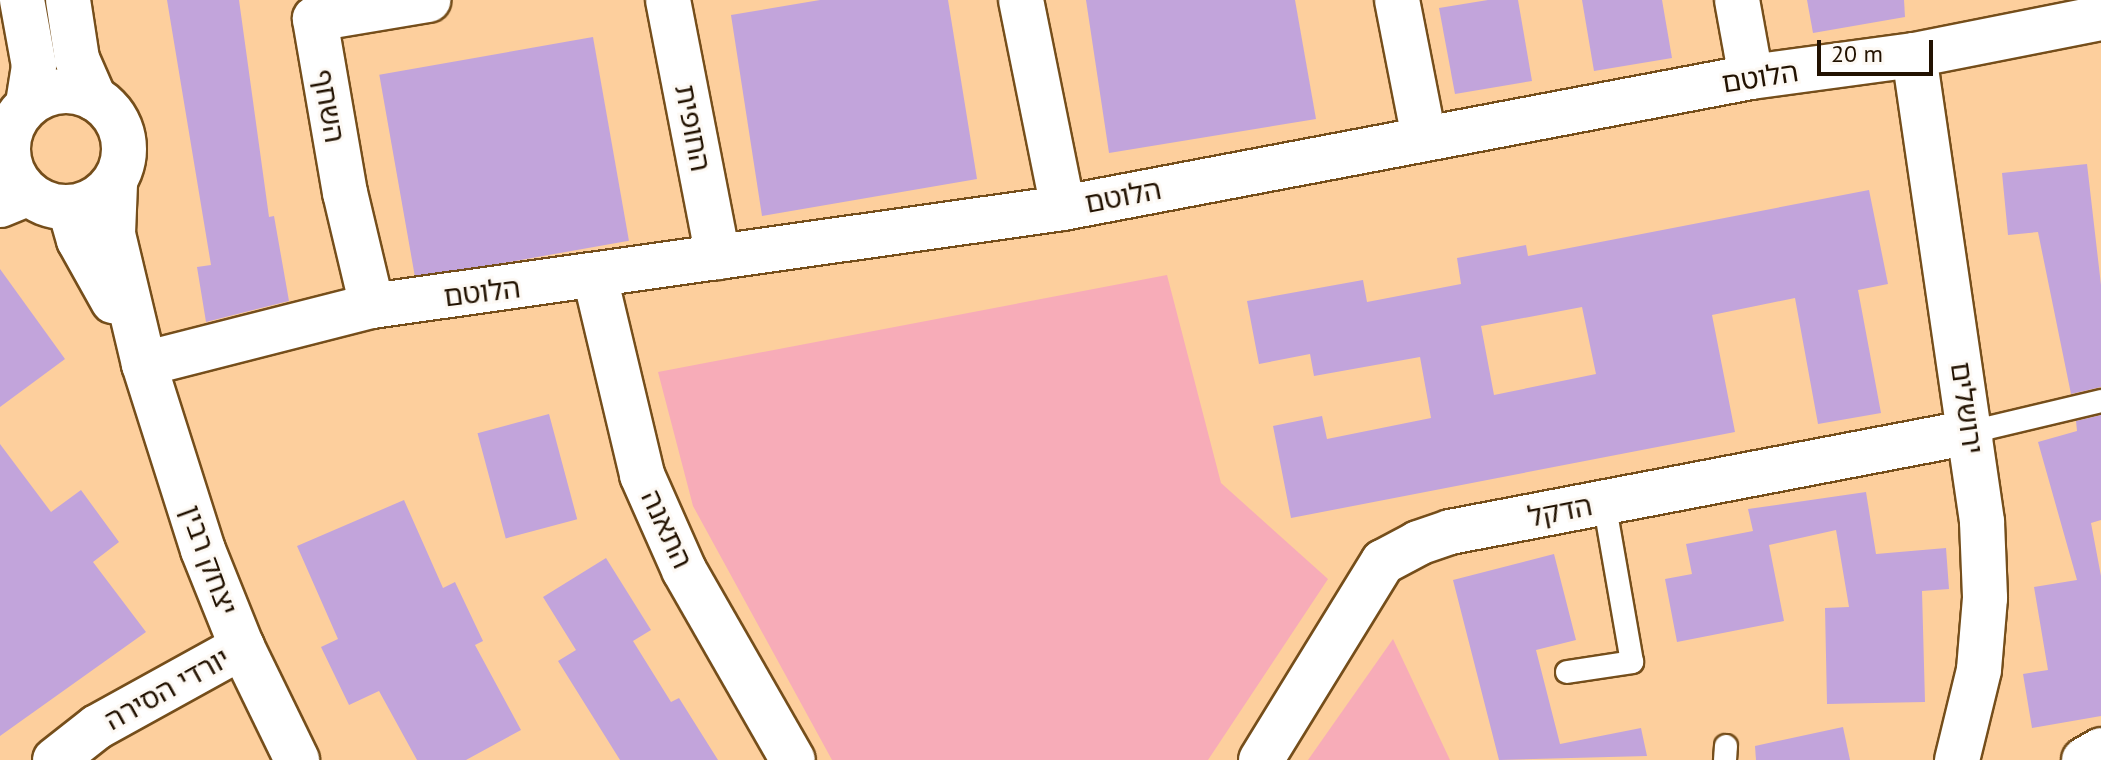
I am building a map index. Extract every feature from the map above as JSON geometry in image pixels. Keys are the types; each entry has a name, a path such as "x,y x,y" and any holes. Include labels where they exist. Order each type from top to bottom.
{"street":[{"path":"22,0 34,66 12,130 14,199 70,209 87,206 115,184 125,151 123,134 115,117 94,98 77,59 68,0"},
{"name":"השחף","path":"372,306 345,193 315,19 428,0"},
{"name":"החופית","path":"668,0 718,257"},
{"path":"1021,0 1063,208"},
{"path":"1397,0 1424,138"},
{"path":"1737,0 1751,77"},
{"name":"הלוטם","path":"142,358 372,306 595,277 1063,208 1751,77 1914,55 2098,12"},
{"name":"ירושלים","path":"1914,55 1971,432 1985,598 1979,670 1957,760"},
{"path":"12,130 65,91 94,98"},
{"name":"יצחק רבין","path":"115,184 113,234 142,358 203,550 242,647 297,760"},
{"name":"יצחק רבין","path":"70,209 79,240 142,358"},
{"name":"התאנה","path":"595,277 642,475 684,570 793,760"},
{"name":"הדקל","path":"1261,760 1383,562 1450,532 1971,432"},
{"name":"יורדי הסירה","path":"55,760 97,727 242,647"},
{"path":"2084,760 2101,750"}],"lane":[{"path":"1971,432 2101,401"},
{"path":"1567,672 1632,662 1604,502"}],"shaded area":[{"path":"1167,275 1221,483 1328,579 1208,760 832,760 693,506 658,372"},
{"path":"1393,639 1450,760 1308,760"}],"building":[{"path":"167,0 239,0 269,217 274,216 289,301 206,322 197,267 211,265"},
{"path":"820,0 948,0 977,179 762,216 731,15"},
{"path":"1086,0 1295,0 1316,119 1109,153"},
{"path":"1488,0 1518,0 1532,81 1455,94 1439,8"},
{"path":"1582,0 1662,0 1672,58 1594,71"},
{"path":"1807,0 1904,0 1905,17 1813,33"},
{"path":"593,37 629,241 415,279 379,75"},
{"path":"2087,164 2101,285 2101,387 2071,394 2038,232 2008,235 2002,173"},
{"path":"1869,190 1888,284 1858,290 1881,413 1818,424 1795,298 1712,315 1735,432 1291,518 1273,426 1322,416 1327,439 1431,418 1420,357 1314,376 1310,354 1259,364 1247,301 1363,280 1367,302 1461,284 1457,258 1526,245 1528,256","holes":["1582,307 1596,374 1494,395 1481,326"]},
{"path":"0,269 65,359 0,407"},
{"path":"549,414 577,519 506,538 478,433"},
{"path":"2101,415 2101,520 2091,523 2101,576 2101,716 2032,728 2023,674 2048,670 2034,587 2077,580 2038,442 2077,431 2076,421"},
{"path":"0,444 51,512 81,490 119,542 93,562 146,632 0,736"},
{"path":"1866,492 1876,554 1946,548 1949,589 1922,591 1925,702 1827,704 1825,608 1849,607 1836,530 1769,545 1784,621 1677,642 1665,579 1692,574 1686,544 1753,531 1748,509"},
{"path":"404,500 443,588 455,582 483,641 475,645 521,730 466,760 417,760 379,691 349,705 321,647 338,639 297,546"},
{"path":"1554,554 1576,640 1536,650 1560,744 1641,728 1647,756 1499,760 1453,580"},
{"path":"606,558 651,630 633,641 671,702 679,698 718,760 620,760 558,661 576,650 543,597"},
{"path":"1843,727 1850,760 1756,760 1755,746"}]}
